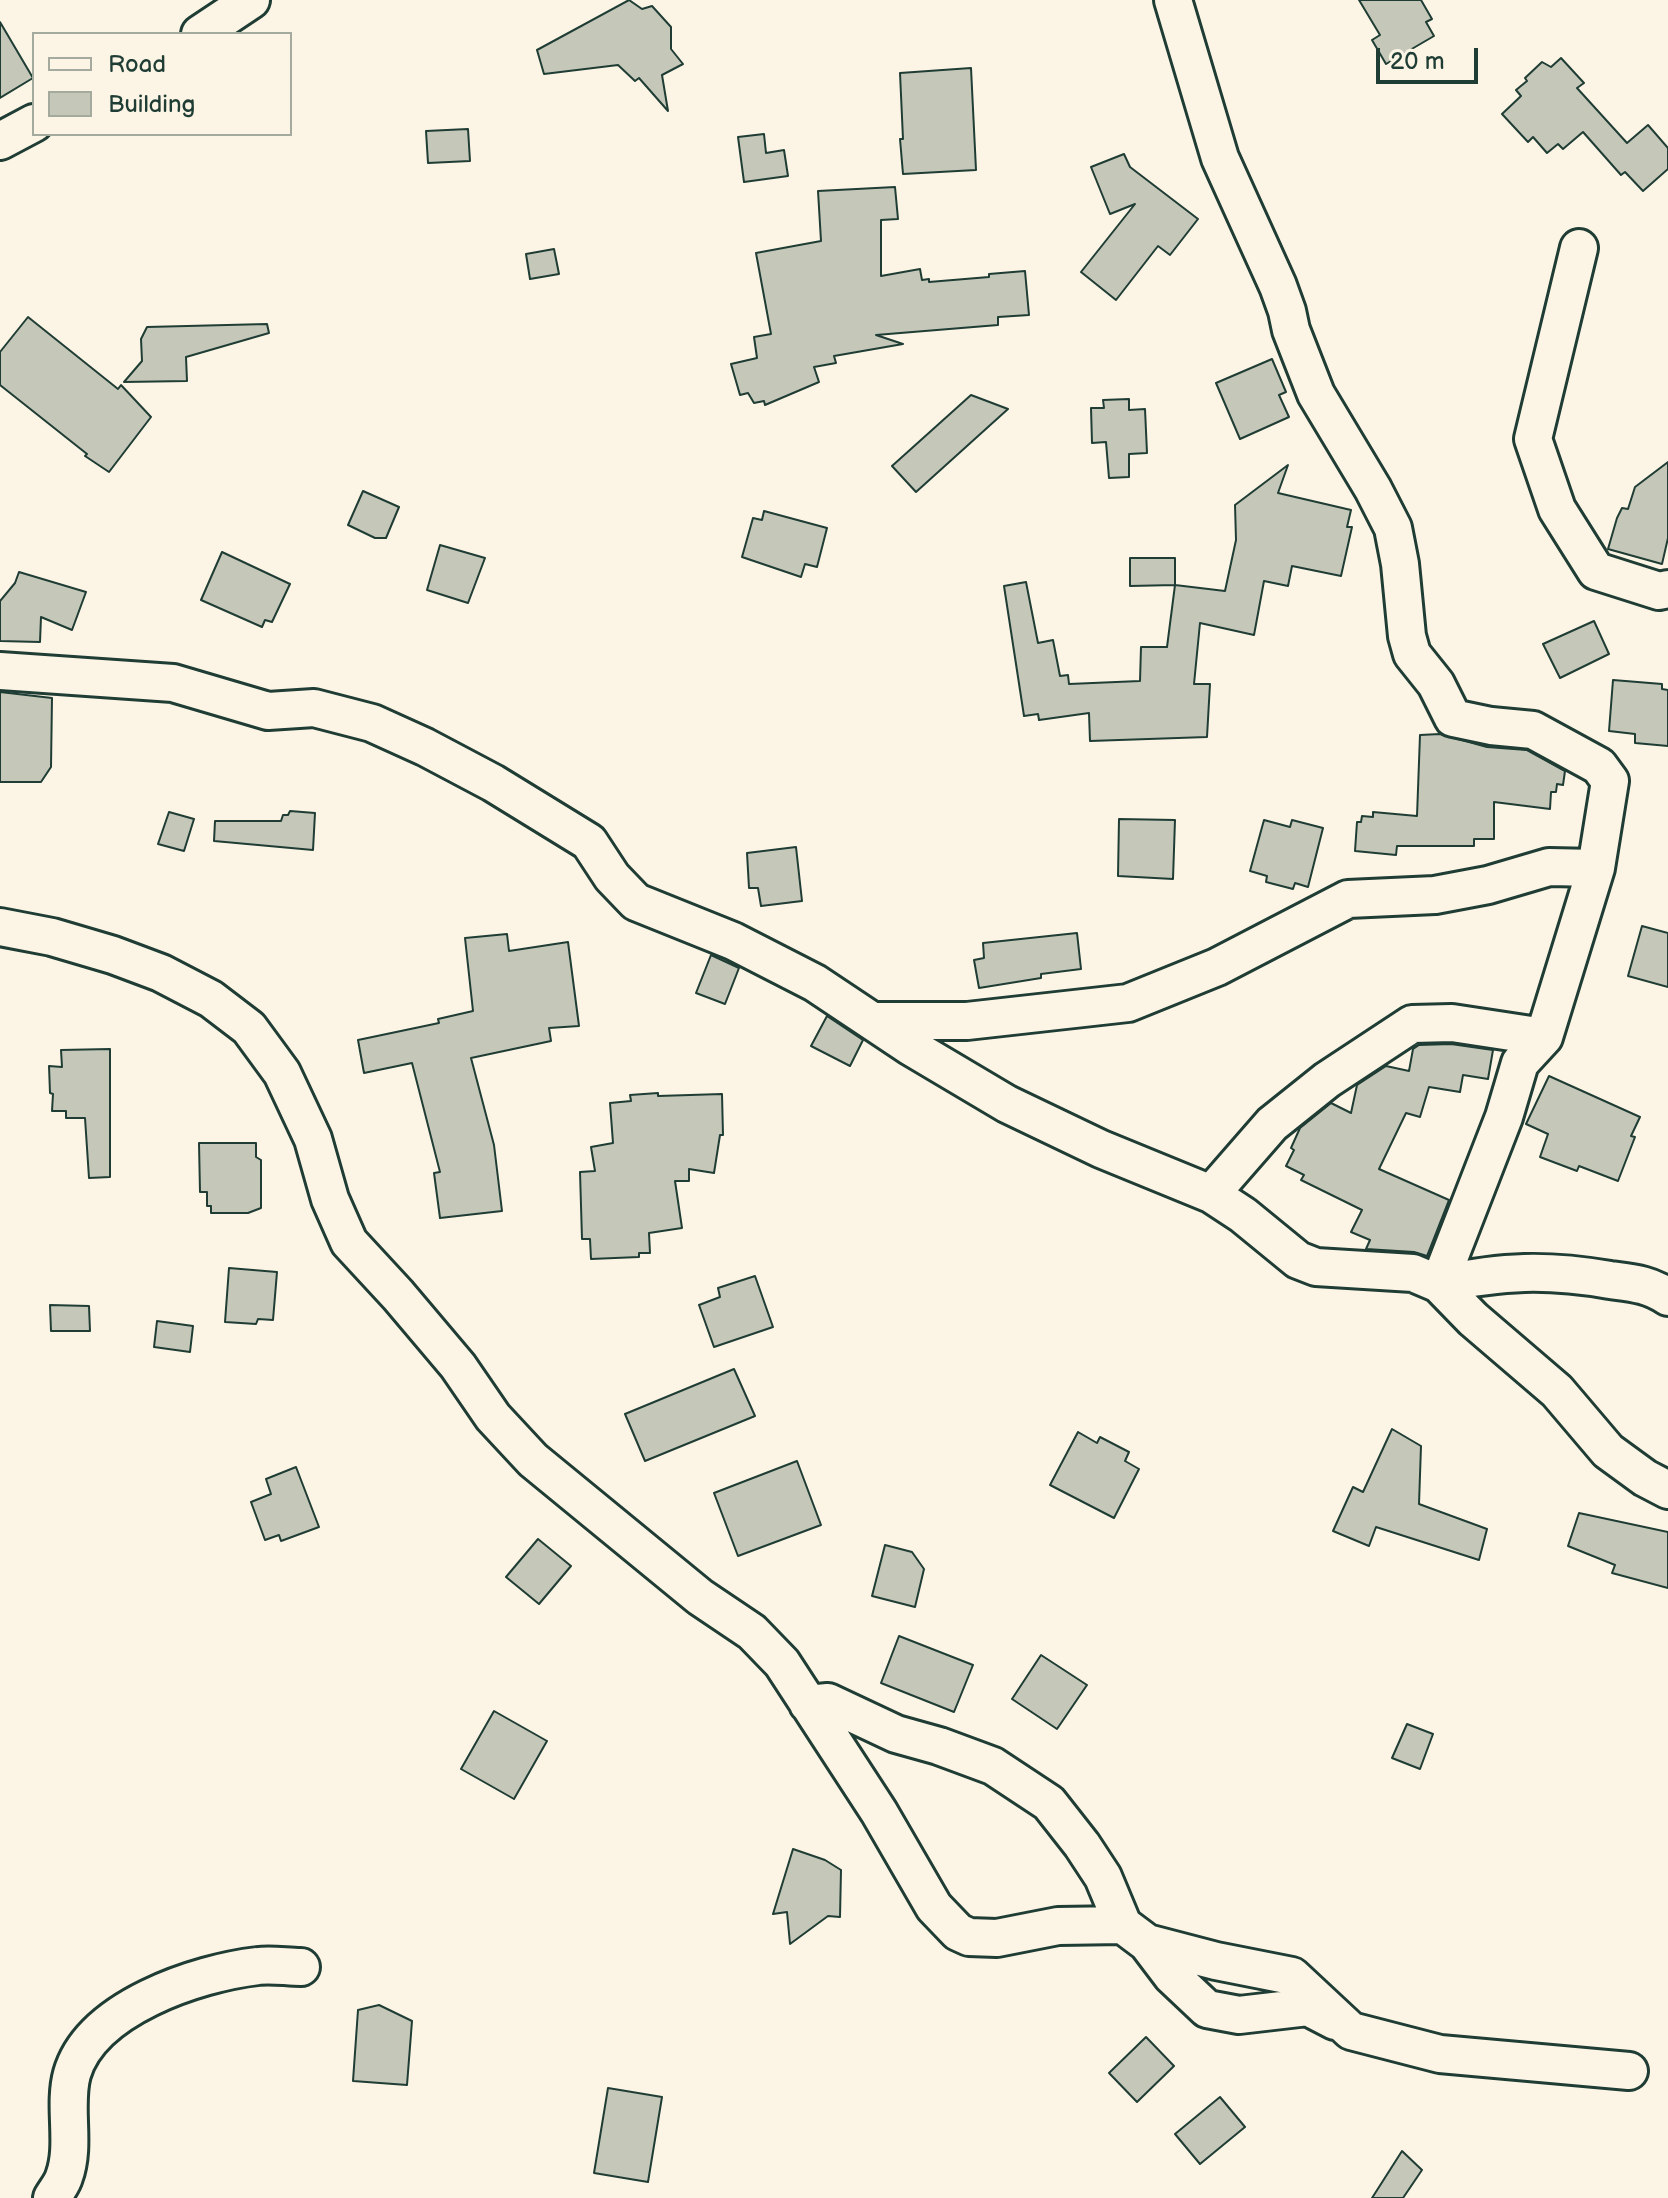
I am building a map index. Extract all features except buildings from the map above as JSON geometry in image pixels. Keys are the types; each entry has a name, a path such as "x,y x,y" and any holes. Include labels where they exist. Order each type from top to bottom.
{"street":[{"path":"203,32 251,0"},
{"path":"1173,0 1220,158 1278,286 1316,394 1393,528 1412,654 1436,684 1453,718 1533,730 1599,766 1610,781 1596,868 1544,1037 1520,1063 1504,1117 1439,1284"},
{"path":"0,141 32,124"},
{"path":"1579,248 1533,439 1557,509 1596,571 1659,591 1668,589"},
{"path":"0,671 173,683 268,711 314,708 372,723 425,747 493,783 589,842 612,877 636,902 733,941 815,983 1007,1104 1101,1149 1211,1194 1243,1215 1298,1260 1316,1267 1413,1273 1439,1284 1473,1319 1557,1391 1608,1451 1645,1478 1668,1490"},
{"path":"873,1021 967,1021 1128,1003 1217,967 1348,899 1435,895 1488,885 1549,867 1596,868"},
{"path":"0,927 98,950 161,973 211,999 249,1028 289,1087 313,1139 330,1199 349,1242 458,1366 493,1417 545,1469 700,1597 752,1632 782,1663 879,1812 934,1907 958,1932 969,1937 989,1938 1058,1926 1135,1934 1216,1961 1292,1976 1351,2031"},
{"path":"1211,1194 1272,1124 1327,1080 1412,1024 1452,1023 1544,1037"},
{"path":"1439,1284 1492,1273 1553,1271 1653,1287 1668,1297"},
{"path":"808,1704 828,1702 896,1734 993,1766 1049,1803 1103,1877 1135,1934 1207,2009 1239,2015 1308,2007 1351,2031 1440,2054 1629,2071"},
{"path":"52,2198 65,2177 71,2077 79,2054 98,2032 131,2007 223,1972 261,1965 301,1967"}]}
